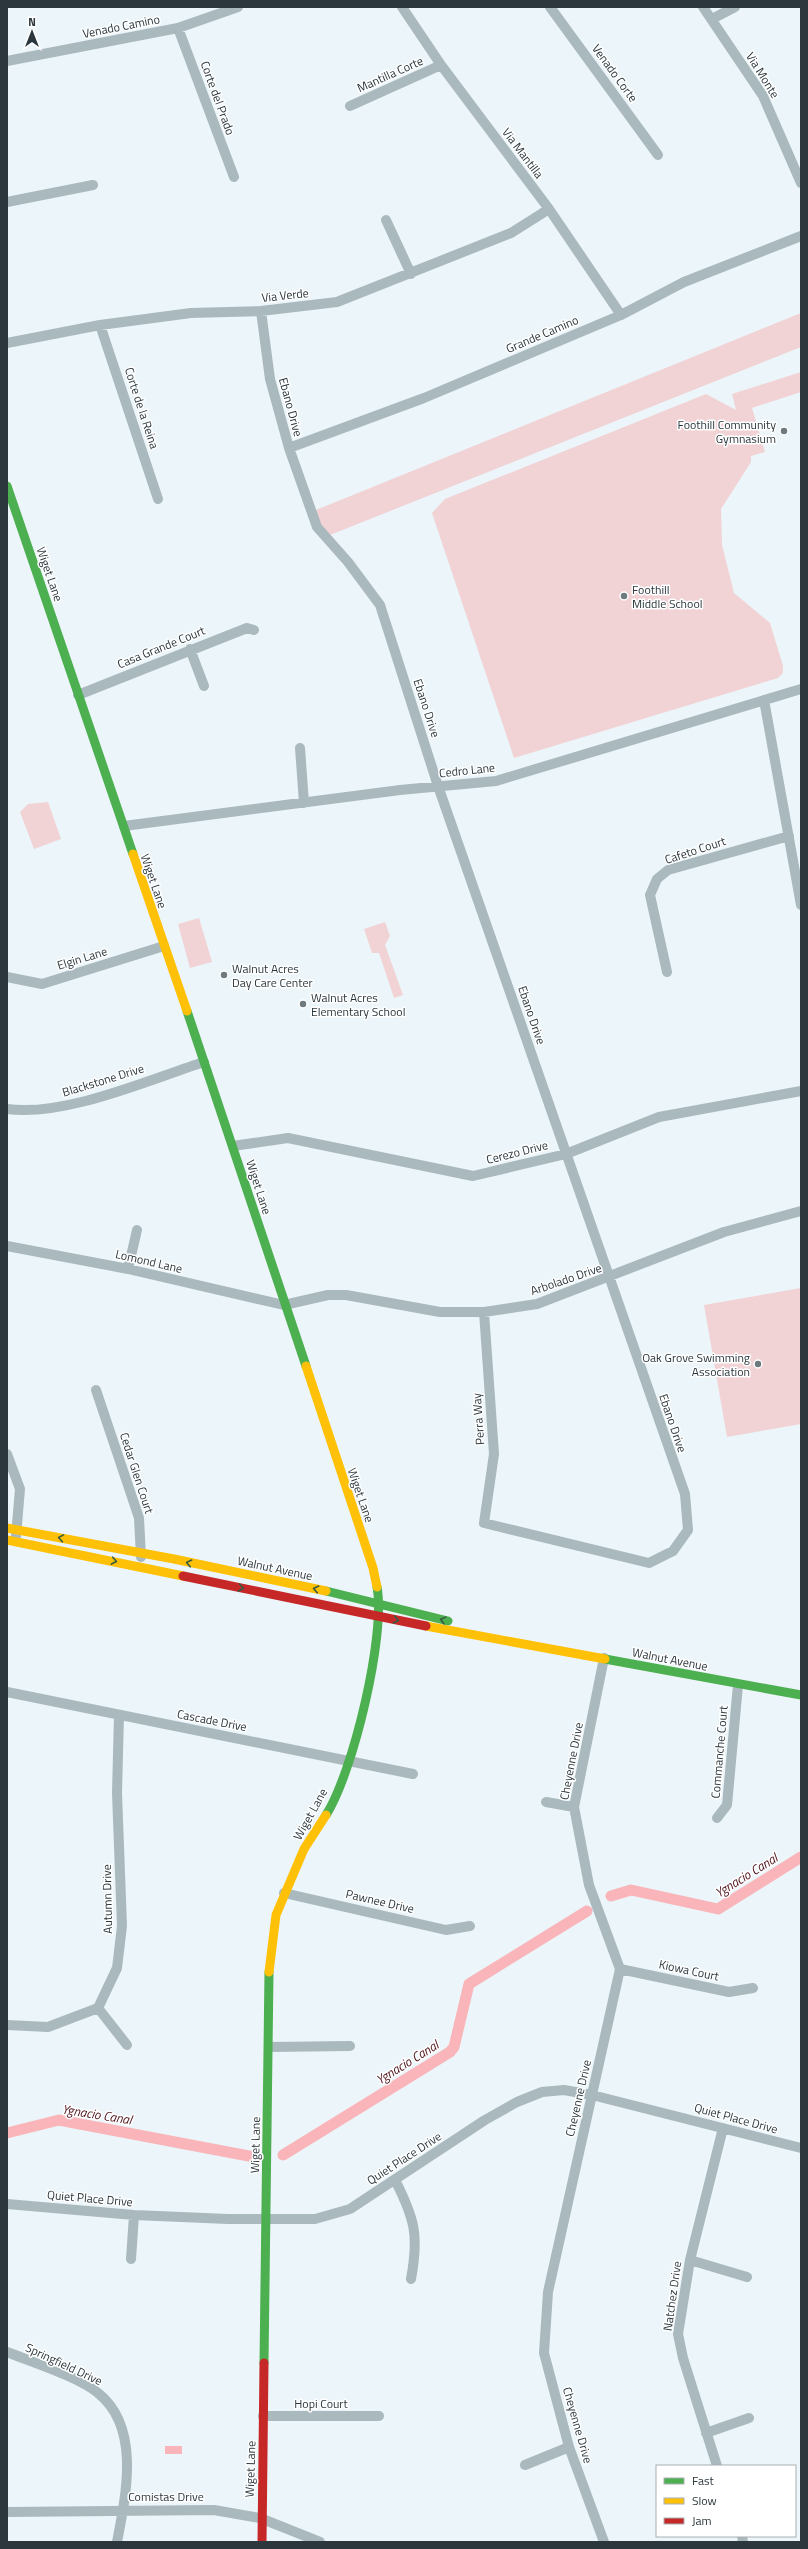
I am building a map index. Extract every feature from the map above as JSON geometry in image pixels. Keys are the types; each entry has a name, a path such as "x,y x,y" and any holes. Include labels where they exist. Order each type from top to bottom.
{"street":[{"name":"Venado Camino","path":"7,60 178,28 238,7"},
{"name":"Via Mantilla","path":"402,7 441,65 549,209 621,315"},
{"name":"Venado Corte","path":"550,7 658,155"},
{"name":"Via Monte","path":"702,7 712,19 763,96 801,184"},
{"path":"712,19 734,7"},
{"name":"Corte del Prado","path":"178,28 234,177"},
{"name":"Mantilla Corte","path":"350,106 441,65"},
{"path":"7,202 93,184"},
{"name":"Via Verde","path":"7,343 100,326 191,313 261,311 337,302 411,274 511,233 549,209"},
{"path":"386,220 411,274"},
{"name":"Grande Camino","path":"289,448 424,398 621,315 684,282 801,236"},
{"name":"Ebano Drive","path":"261,311 270,379 289,448 317,527 348,562 380,605 438,786 685,1494 688,1530 673,1551 649,1563 484,1523"},
{"name":"Corte de la Reina","path":"100,326 158,500"},
{"name":"Wiget Lane","path":"7,486 233,1146 284,1305 372,1568 380,1603 358,1738 350,1761 328,1812 304,1850 284,1893 276,1915 272,1941 260,2518 262,2542"},
{"name":"Casa Grande Court","path":"78,695 190,648 247,628 254,630"},
{"path":"190,648 204,686"},
{"name":"Cedro Lane","path":"124,826 438,786 496,781 524,774 801,689"},
{"path":"764,700 801,905"},
{"path":"300,748 304,803"},
{"name":"Cafeto Court","path":"667,972 650,895 657,879 668,870 788,836"},
{"name":"Elgin Lane","path":"7,977 42,984 164,946"},
{"name":"Blackstone Drive","path":"7,1109 46,1110 74,1103 204,1062"},
{"name":"Cerezo Drive","path":"233,1146 288,1138 473,1176 566,1154 659,1116 801,1091"},
{"name":"Arbolado Drive","path":"284,1305 328,1295 346,1294 440,1312 484,1312 537,1304 609,1278 724,1232 801,1211"},
{"path":"128,1269 137,1230"},
{"name":"Lomond Lane","path":"7,1246 128,1269 284,1305"},
{"name":"Perra Way","path":"484,1312 494,1454 484,1523"},
{"name":"Cedar Glen Court","path":"96,1390 139,1518 142,1553 140,1566"},
{"path":"7,1454 20,1489 17,1530 11,1541"},
{"name":"Walnut Avenue","path":"7,1528 142,1553 380,1603 534,1644"},
{"name":"Walnut Avenue","path":"11,1541 140,1566 379,1616 534,1644 738,1685 801,1695"},
{"name":"Cheyenne Drive","path":"604,1658 574,1806 589,1885 598,1914 620,1969 548,2292 544,2353 569,2447 604,2542"},
{"name":"Commanche Court","path":"717,1818 727,1805 738,1685"},
{"name":"Cascade Drive","path":"7,1692 413,1774"},
{"name":"Autumn Drive","path":"98,2008 117,1968 122,1926 117,1793 119,1715"},
{"path":"546,1802 574,1806"},
{"name":"Pawnee Drive","path":"284,1893 446,1930 470,1926"},
{"name":"Kiowa Court","path":"620,1969 729,1992 753,1988"},
{"path":"7,2025 48,2027 98,2008 127,2045"},
{"path":"269,2047 350,2046"},
{"name":"Quiet Place Drive","path":"7,2204 134,2215 315,2219 350,2208 485,2120 517,2102 542,2092 564,2090 592,2095 801,2148"},
{"name":"Natchez Drive","path":"718,2465 706,2433 683,2358 678,2334 690,2260 723,2128"},
{"path":"395,2180 410,2211 415,2235 416,2253 411,2279"},
{"path":"130,2259 134,2215"},
{"path":"690,2260 747,2277"},
{"name":"Springfield Drive","path":"7,2352 53,2370 98,2392 115,2409 122,2427 127,2459 123,2509 117,2542"},
{"name":"Hopi Court","path":"263,2416 379,2416"},
{"path":"706,2433 749,2418"},
{"path":"525,2465 569,2447"},
{"name":"Comistas Drive","path":"7,2512 123,2509 214,2510 260,2518 320,2542"}],"shaded area":[{"path":"801,313 801,347 325,537 311,512"},
{"name":"Foothill Middle School","path":"801,372 801,392 752,408 765,452 751,456 751,462 721,509 722,545 734,593 770,623 783,666 783,673 778,678 514,758 432,513 445,499 706,394 736,410 732,394"},
{"path":"48,802 61,839 34,849 20,812 28,804"},
{"path":"199,918 212,962 190,968 178,924"},
{"path":"385,922 390,936 385,945 403,995 394,998 379,953 372,953 364,929"},
{"name":"Oak Grove Swimming Association","path":"801,1288 801,1424 727,1437 704,1305"},
{"path":"165,2446 182,2446 182,2454 165,2454"}],"waterway":[{"name":"Ygnacio Canal","path":"611,1896 631,1890 718,1909 801,1857"},
{"name":"Ygnacio Canal","path":"283,2155 450,2052 454,2047 469,1984 587,1911"},
{"name":"Ygnacio Canal","path":"7,2133 59,2120 254,2157"}],"traffic: fast":[{"path":"7,486 133,854"},
{"path":"187,1011 306,1366"},
{"path":"326,1815 347,1768 365,1703 377,1637 377,1587"},
{"path":"326,1591 448,1621"},
{"path":"605,1659 801,1695"},
{"path":"264,2363 269,1972"}],"traffic: slow":[{"path":"133,854 187,1011"},
{"path":"306,1366 373,1568 377,1587"},
{"path":"7,1528 174,1559 326,1591"},
{"path":"7,1540 183,1576"},
{"path":"426,1626 605,1659"},
{"path":"269,1972 276,1915 304,1849 326,1815"}],"traffic: jam":[{"path":"183,1576 426,1626"},
{"path":"262,2542 264,2363"}],"place":[{"name":"Foothill Community Gymnasium","path":"784,431"},
{"name":"Foothill Middle School","path":"624,596"},
{"name":"Walnut Acres Day Care Center","path":"224,975"},
{"name":"Walnut Acres Elementary School","path":"303,1004"},
{"name":"Oak Grove Swimming Association","path":"758,1364"}]}
